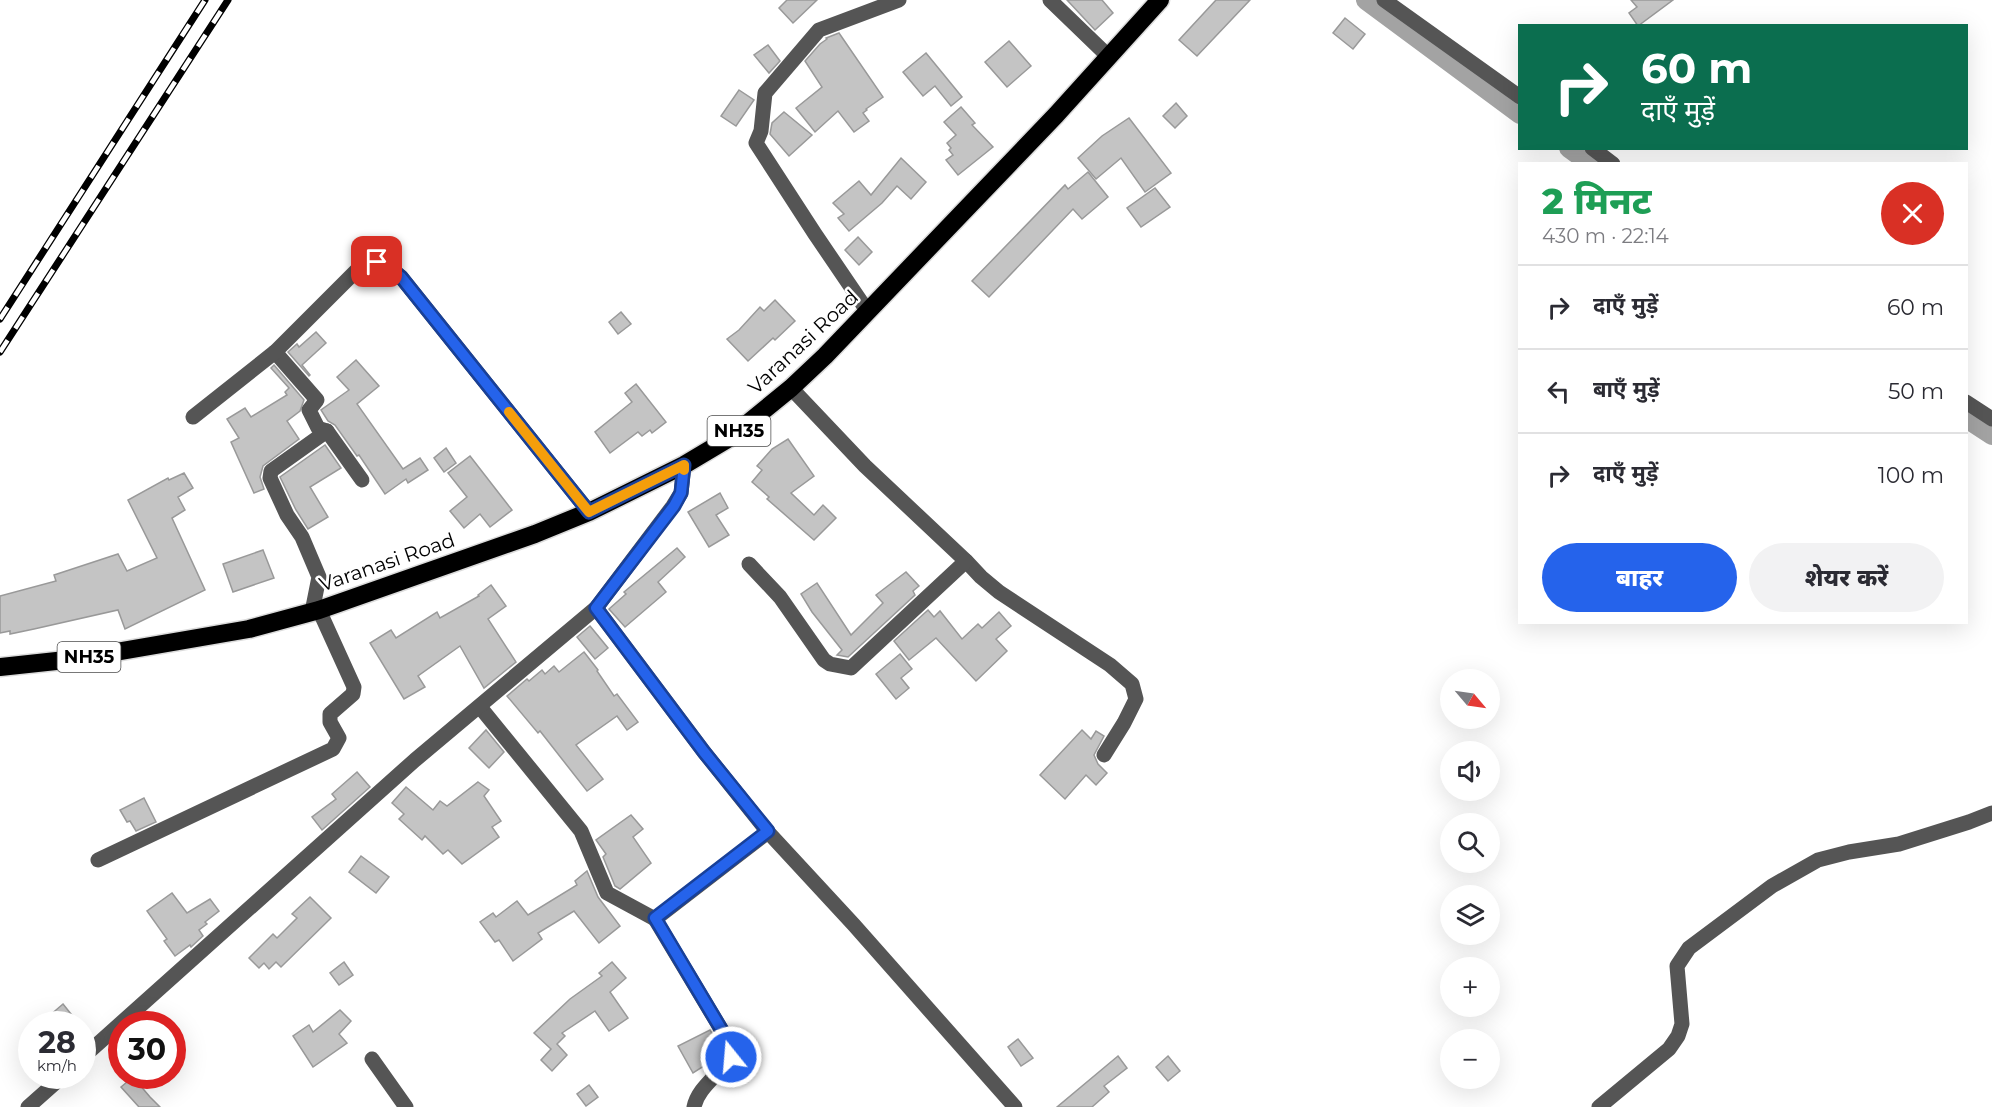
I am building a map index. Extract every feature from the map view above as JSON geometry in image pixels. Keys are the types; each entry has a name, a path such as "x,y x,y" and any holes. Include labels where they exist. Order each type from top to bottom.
{"highway":[{"name":"Varanasi Road","path":"0,667 75,659 249,629 315,611 535,534 589,512 684,465 731,436 791,388 868,312 1039,132 1160,0"}],"street":[{"path":"868,312 814,234 756,143 761,131 765,93 819,30 900,0"},
{"path":"1050,0 1108,56"},
{"path":"1384,0 1518,96"},
{"path":"1595,150 1610,162"},
{"path":"193,417 275,352 361,266 377,262 390,268 401,277 589,512"},
{"path":"275,352 317,400 309,410 318,428 327,431 362,480"},
{"path":"791,388 865,466 999,592 1110,665 1132,684 1136,699 1104,755"},
{"path":"1968,403 1992,419"},
{"path":"98,860 333,749 339,738 330,722 330,714 353,694 354,687 315,611 319,578 302,537 287,515 270,478 271,471 327,431"},
{"path":"96,1045 406,767 596,608 674,506 681,493 684,465"},
{"path":"749,564 780,597 824,660 830,664 851,668 966,561"},
{"path":"596,608 704,752 768,831 1015,1107"},
{"path":"480,707 581,831 607,893 655,918 733,1049 731,1057 701,1090 694,1107"},
{"path":"1599,1107 1669,1049 1678,1036 1682,1024 1677,966 1689,948 1698,941 1772,886 1818,860 1849,852 1899,844 1992,813"},
{"path":"655,918 768,831"},
{"path":"372,1059 406,1107"},
{"path":"28,1107 48,1089"}],"building":[{"path":"787,0 817,0 793,23 779,8"},
{"path":"1067,0 1102,0 1113,13 1095,30"},
{"path":"1216,0 1250,0 1197,56 1179,40"},
{"path":"1631,0 1673,0 1641,24 1637,24 1629,13 1637,7"},
{"path":"1345,18 1365,34 1353,49 1333,33"},
{"path":"839,33 883,97 866,109 863,113 869,121 854,132 838,111 815,132 796,108 822,87 805,61 826,38"},
{"path":"1009,41 1031,66 1007,87 985,62"},
{"path":"768,45 780,61 769,73 754,55"},
{"path":"926,53 962,97 951,106 935,86 923,96 903,72"},
{"path":"739,90 754,100 736,126 721,116"},
{"path":"1176,103 1187,116 1175,128 1163,116"},
{"path":"961,107 975,123 972,125 993,147 958,175 946,160 953,155 947,143 956,135 944,122"},
{"path":"784,112 812,135 789,156 770,134 772,123"},
{"path":"1129,118 1171,173 1145,192 1121,158 1096,179 1078,158 1102,136"},
{"path":"901,158 926,182 911,199 897,186 882,203 849,231 838,218 844,214 833,203 859,181 871,195"},
{"path":"1088,172 1108,197 1082,219 1073,209 989,297 972,281 1065,185 1068,189"},
{"path":"1155,188 1170,207 1141,227 1127,208"},
{"path":"858,237 872,252 859,265 845,250"},
{"path":"775,300 795,321 748,361 727,339 739,330 760,307 764,311"},
{"path":"621,312 631,324 618,334 609,322"},
{"path":"316,332 326,343 302,365 309,376 288,352 297,344 299,347"},
{"path":"356,360 379,386 357,404 403,469 420,458 428,470 408,483 406,479 385,494 359,455 357,456 321,410 349,390 337,377"},
{"path":"274,365 304,400 300,411 287,421 299,439 263,466 260,477 264,489 254,493 231,442 239,438 227,419 245,408 251,417 287,395 285,392 289,388 271,368"},
{"path":"636,384 666,422 652,433 650,430 642,436 638,432 610,453 595,432 632,402 625,393"},
{"path":"788,439 814,476 791,493 814,515 823,505 836,518 814,540 767,499 769,497 752,482 762,470 757,466 772,449"},
{"path":"325,445 341,468 310,487 328,517 308,529 280,477"},
{"path":"446,448 456,463 444,472 434,458"},
{"path":"470,456 512,510 490,527 480,514 464,528 450,511 467,497 448,473"},
{"path":"184,473 193,488 178,497 185,510 172,518 205,590 125,629 118,610 10,634 10,631 0,633 0,596 56,581 54,575 118,554 127,571 157,558 128,500 168,478 169,480"},
{"path":"720,493 728,508 716,515 729,535 709,547 688,512"},
{"path":"677,548 685,557 658,582 666,592 625,627 609,609 626,594 624,592"},
{"path":"263,550 274,578 233,592 223,564"},
{"path":"906,572 919,586 913,591 915,595 848,657 837,655 842,650 801,594 817,583 851,635 883,603 876,595"},
{"path":"491,585 506,606 488,619 516,662 484,688 460,646 418,676 425,687 404,699 370,643 391,630 396,638 437,612 440,618 479,596"},
{"path":"928,610 934,617 940,611 962,639 978,624 982,628 999,612 1011,626 996,639 1007,651 976,681 936,638 909,660 894,641"},
{"path":"590,626 608,648 595,659 577,637"},
{"path":"584,652 614,696 617,694 638,722 627,730 617,716 576,745 603,779 587,791 540,731 538,733 507,696 542,670 545,674 554,666 559,672"},
{"path":"900,654 912,669 901,678 909,688 896,699 876,674"},
{"path":"486,730 504,752 489,768 469,748"},
{"path":"1082,730 1091,739 1096,731 1104,736 1094,755 1098,764 1107,773 1096,785 1086,775 1065,799 1040,775"},
{"path":"357,772 370,787 322,830 312,817 336,799 332,794"},
{"path":"478,782 489,790 484,796 501,821 492,827 499,837 462,864 448,850 443,854 425,836 422,840 399,819 404,814 392,803 406,787 433,810 440,801 447,806"},
{"path":"144,798 156,822 136,831 120,810"},
{"path":"631,815 643,829 633,837 651,863 620,889 615,886 603,857 606,854 596,840"},
{"path":"361,856 389,877 376,893 349,872"},
{"path":"587,871 598,897 620,926 599,943 574,911 538,933 542,939 513,961 499,940 495,942 480,922 493,913 496,917 517,901 528,915 577,885 575,881"},
{"path":"172,893 187,913 210,899 219,911 199,930 203,936 191,947 190,945 175,956 164,941 167,939 147,911"},
{"path":"310,897 331,918 281,967 276,962 269,969 264,963 259,968 249,958 273,934 277,938 297,918 292,914"},
{"path":"344,962 353,975 339,985 330,973"},
{"path":"612,962 626,978 610,992 628,1018 609,1031 595,1011 562,1033 565,1036 557,1044 567,1055 552,1071 541,1060 551,1049 534,1033 570,999 602,976 599,973"},
{"path":"63,1004 69,1011 55,1011"},
{"path":"340,1010 351,1021 339,1034 347,1043 313,1067 293,1036 309,1025 313,1032"},
{"path":"710,1030 722,1050 721,1053 693,1073 678,1046"},
{"path":"1018,1039 1033,1058 1021,1066 1008,1047"},
{"path":"1118,1056 1127,1068 1104,1086 1109,1092 1092,1107 1057,1107"},
{"path":"1168,1056 1180,1071 1168,1081 1156,1067"},
{"path":"589,1085 598,1097 586,1106 577,1094"},
{"path":"123,1089 143,1089 160,1107 139,1107"}],"waterway":[{"path":"1366,0 1518,113"},
{"path":"1572,150 1588,162"},
{"path":"1968,419 1992,435"}],"railway":[{"path":"0,319 205,0"},
{"path":"0,352 228,0"}],"slow traffic":[{"path":"509,412 589,512 684,465 684,470"}],"route":[{"path":"377,262 390,268 401,277 589,512 684,465 681,493 674,506 596,608 704,752 768,831 655,918 721,1025 733,1049 731,1057"}]}
